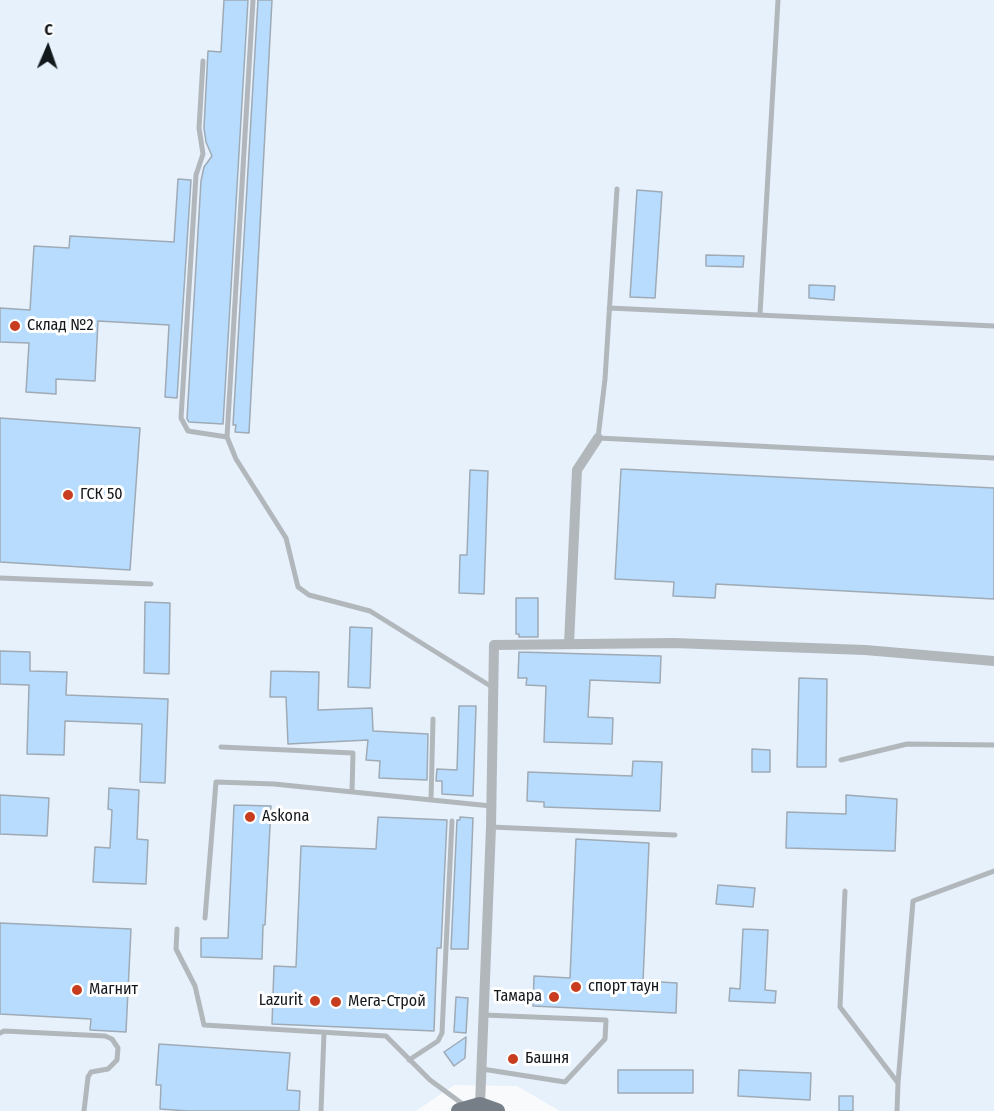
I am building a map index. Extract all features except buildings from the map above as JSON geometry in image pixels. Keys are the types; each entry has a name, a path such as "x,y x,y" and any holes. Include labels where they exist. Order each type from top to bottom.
{"main road":[{"path":"469,1108 497,1111"}],"street":[{"path":"569,644 577,470 598,438"},
{"path":"469,1108 482,1069 491,827 494,645 675,643 865,650 994,661"}],"lane":[{"path":"253,0 227,437 236,459 286,538 298,587 309,595 370,611 493,688"},
{"path":"760,314 778,0"},
{"path":"203,61 199,128 203,154 196,175 181,418 188,431 227,437"},
{"path":"617,189 605,379 598,438 994,458"},
{"path":"609,308 994,326"},
{"path":"0,578 151,584"},
{"path":"431,800 433,719"},
{"path":"841,760 907,744 994,745"},
{"path":"221,747 353,753 352,792"},
{"path":"206,918 216,782 274,784 491,806"},
{"path":"410,1060 438,1041 442,1033 452,821"},
{"path":"491,827 675,835"},
{"path":"897,1111 913,901 994,871"},
{"path":"845,891 840,1007 898,1083"},
{"path":"177,929 176,949 195,986 204,1025 386,1036 430,1080 469,1108"},
{"path":"482,1069 565,1082 605,1039 606,1020 484,1015"},
{"path":"0,1033 4,1031 105,1036 112,1039 118,1048 117,1060 108,1069 96,1071 88,1077 84,1111"},
{"path":"321,1111 324,1033"}],"shaded area":[{"path":"0,0 994,0 994,1111 560,1111 517,1086 454,1085 416,1111 0,1111"}],"place":[{"name":"Склад №2","path":"15,326"},
{"name":"ГСК 50","path":"68,495"},
{"name":"Askona","path":"250,817"},
{"name":"спорт таун","path":"576,987"},
{"name":"Магнит","path":"77,990"},
{"name":"Тамара","path":"554,997"},
{"name":"Lazurit","path":"315,1001"},
{"name":"Мега-Строй","path":"336,1002"},
{"name":"Башня","path":"513,1059"}]}
